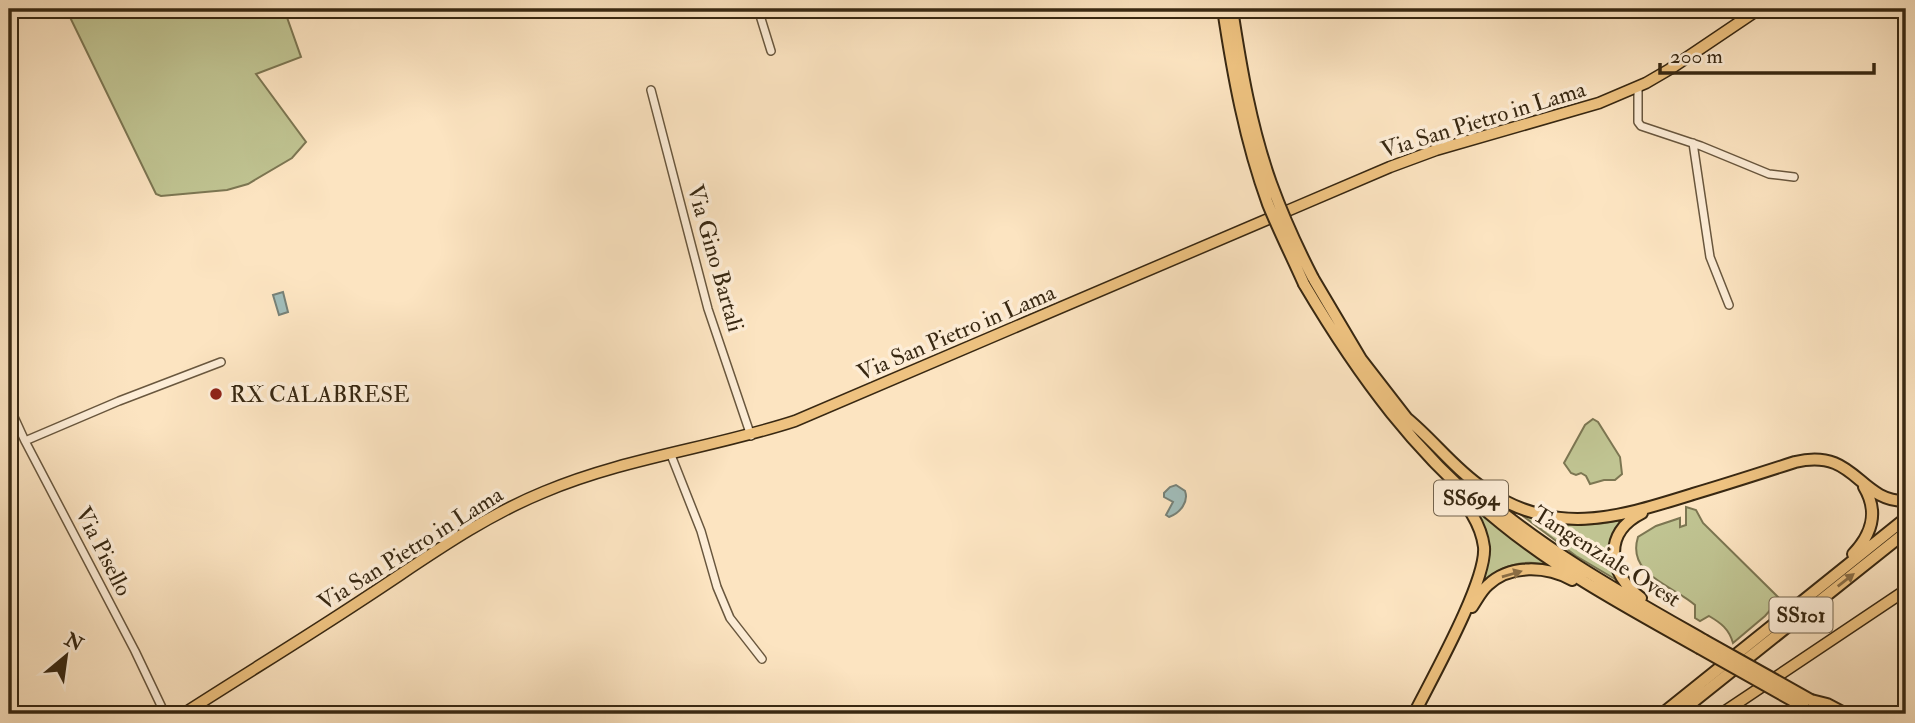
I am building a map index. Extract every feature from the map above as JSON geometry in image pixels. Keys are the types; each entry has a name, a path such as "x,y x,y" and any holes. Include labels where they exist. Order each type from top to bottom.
{"highway":[{"name":"Tangenziale Ovest","path":"1223,9 1239,104 1256,168 1274,217 1354,366 1409,436 1453,481 1503,525 1560,566 1648,619 1702,644"},
{"name":"Tangenziale Ovest","path":"1232,9 1248,99 1270,181 1308,281 1404,416 1461,478 1525,530 1592,576 1702,644 1807,704 1836,714"},
{"path":"1404,416 1483,488 1530,512 1566,520 1601,519 1659,505 1807,459 1835,462 1852,471 1859,479 1868,493 1873,520 1866,538 1853,554 1810,590 1792,610"},
{"path":"1409,436 1420,454 1472,514 1484,554 1479,576 1414,714"},
{"path":"1859,479 1884,498 1906,501"},
{"path":"1659,505 1636,516 1620,532 1614,554 1615,566 1634,592 1694,630 1702,644"},
{"name":"SS101","path":"1662,714 1906,518"},
{"name":"SS101","path":"1678,714 1906,532"},
{"path":"1451,639 1485,587 1498,578 1520,570 1541,570 1559,574 1619,607 1648,619"},
{"name":"Tangenziale Ovest","path":"1807,704 1817,714"},
{"path":"1807,704 1827,704 1846,714"}],"main road":[{"name":"Via San Pietro in Lama","path":"183,714 483,521 514,505 580,478 751,436 839,404 1390,167 1436,150 1599,103 1670,69 1759,9"},
{"path":"1721,714 1906,590"}],"street":[{"path":"758,9 771,51"},
{"path":"1638,86 1638,122 1642,126 1693,143 1769,174 1794,177"},
{"name":"Via Gino Bartali","path":"650,90 708,309 751,436"},
{"path":"1693,143 1710,257 1729,305"},
{"path":"25,441 118,401 221,362"},
{"name":"Via Pisello","path":"9,406 165,714"},
{"path":"671,455 701,531 717,587 730,618 762,659"}],"green space":[{"path":"66,9 284,9 301,57 256,74 306,142 292,158 248,184 227,190 161,196 156,194"},
{"path":"1593,419 1598,422 1620,457 1622,474 1615,480 1590,484 1586,476 1571,473 1564,463 1585,425"},
{"path":"1472,505 1553,567 1532,563 1512,565 1480,584 1483,526"},
{"path":"1686,507 1696,510 1703,523 1780,599 1765,616 1733,643 1721,624 1709,616 1700,621 1695,618 1695,605 1654,578 1639,561 1636,550 1638,537 1656,526 1680,518 1680,527 1686,525"},
{"path":"1515,510 1569,524 1596,524 1624,519 1616,529 1620,582 1576,556"}],"water":[{"path":"283,292 288,312 279,315 273,295"},
{"path":"1176,485 1185,491 1186,499 1180,510 1169,517 1166,515 1173,502 1164,497 1164,493"}],"place":[{"name":"RX CALABRESE","path":"216,394"}]}
